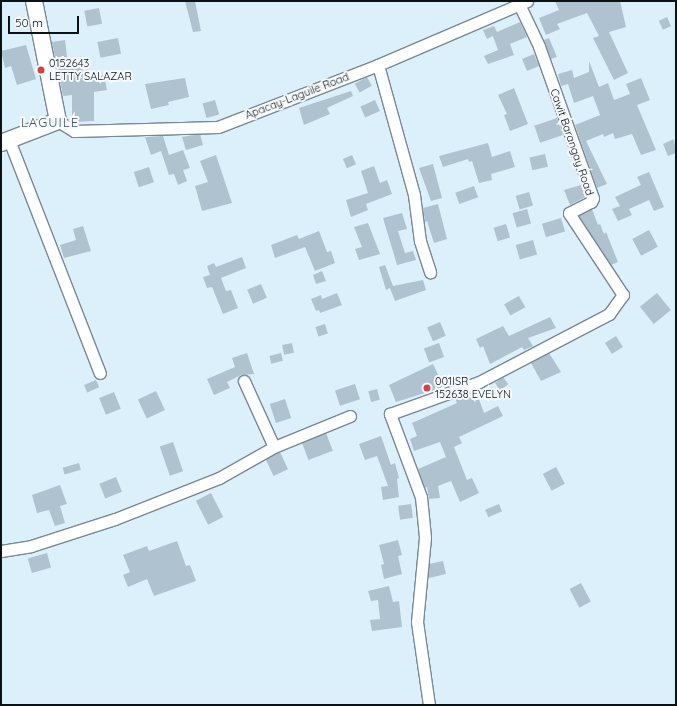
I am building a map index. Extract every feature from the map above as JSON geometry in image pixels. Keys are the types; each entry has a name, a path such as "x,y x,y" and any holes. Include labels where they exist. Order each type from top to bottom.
{"street":[{"path":"34,1 58,121 5,142 100,373"},
{"name":"Apacay-Laguile Road","path":"58,121 74,131 218,127 378,65 523,3"},
{"name":"Cawit Barangay Road","path":"429,705 417,622 425,537 421,496 390,414 480,382 609,314 624,295 569,213 591,202 593,198 523,3"},
{"path":"378,65 414,195 420,242 430,272"},
{"path":"244,381 274,447"},
{"path":"1,551 63,537 219,478 274,447 350,416"}],"building":[{"path":"185,1 195,1 201,31 193,32"},
{"path":"555,1 620,1 626,27 609,32 628,73 614,80 593,38 599,36 587,13 557,24 560,29 546,35 539,18 559,10"},
{"path":"99,8 102,24 87,27 84,11"},
{"path":"667,17 671,26 663,30 659,21"},
{"path":"520,22 527,37 510,44 514,55 488,64 484,56 498,50 493,36 487,39 483,30 494,26 497,32"},
{"path":"118,38 121,54 100,58 97,42"},
{"path":"549,38 557,57 551,59 544,40"},
{"path":"65,40 68,65 81,63 84,78 104,75 107,90 94,92 94,121 72,122 72,95 63,96 52,42"},
{"path":"26,45 36,79 17,85 11,66 5,68 1,51"},
{"path":"534,54 539,66 527,71 522,59"},
{"path":"589,61 599,87 608,83 614,100 630,94 626,84 641,78 650,100 637,105 656,150 641,155 632,134 615,139 613,133 604,137 603,134 586,141 607,184 597,188 575,125 600,115 593,96 574,103 568,84 561,86 558,74 572,70 574,78 589,72"},
{"path":"367,77 372,86 360,93 355,84"},
{"path":"185,78 189,97 168,102 169,105 151,109 145,84"},
{"path":"514,88 528,124 510,131 504,115 507,114 498,95"},
{"path":"351,91 353,96 327,108 330,114 304,125 299,108"},
{"path":"215,100 219,114 207,118 203,104"},
{"path":"375,100 380,111 365,117 360,107"},
{"path":"557,118 563,135 540,143 534,126"},
{"path":"200,134 203,145 186,150 182,137"},
{"path":"163,136 169,155 183,150 190,168 183,170 187,181 178,185 174,174 169,175 161,151 151,155 145,137"},
{"path":"674,139 676,153 668,156 663,144"},
{"path":"488,143 492,157 510,151 515,167 491,174 492,180 479,183 472,161 469,162 468,159 443,167 439,156"},
{"path":"545,154 548,167 532,170 529,158"},
{"path":"216,155 232,203 202,211 195,186 208,182 200,161"},
{"path":"352,155 356,164 347,168 343,159"},
{"path":"433,164 442,198 431,201 419,168"},
{"path":"374,166 380,183 387,180 392,194 366,204 368,210 351,217 346,200 368,193 361,171"},
{"path":"149,167 154,182 139,187 134,172"},
{"path":"649,172 664,207 654,211 649,200 629,209 632,215 618,221 612,209 620,206 615,197 641,185 637,177"},
{"path":"581,185 585,197 570,205 564,190"},
{"path":"474,186 478,197 459,204 455,193"},
{"path":"529,192 533,205 520,209 516,196"},
{"path":"438,204 447,239 434,243 427,221 425,222 423,208"},
{"path":"527,209 531,223 517,228 513,213"},
{"path":"592,209 598,225 600,224 604,234 606,232 618,262 611,265 579,216"},
{"path":"402,213 407,229 398,231 405,253 413,251 416,260 397,265 383,218"},
{"path":"561,218 565,231 546,237 542,224"},
{"path":"368,223 380,254 359,260 355,249 362,247 354,227"},
{"path":"506,224 510,237 498,241 494,228"},
{"path":"83,226 91,251 64,258 60,245 76,240 73,229"},
{"path":"649,230 658,247 641,256 632,239"},
{"path":"319,231 327,252 331,251 335,263 315,271 305,247 275,258 271,245 297,235 299,239"},
{"path":"533,240 537,254 520,259 516,245"},
{"path":"242,257 246,268 221,278 226,291 231,290 238,308 223,314 212,287 207,288 203,277 210,275 207,266 214,263 216,267"},
{"path":"385,265 393,286 423,280 426,290 395,301 390,288 386,290 379,267"},
{"path":"322,271 326,281 316,284 313,275"},
{"path":"261,284 267,298 253,304 247,290"},
{"path":"337,293 342,305 320,313 319,310 316,311 311,299 321,295 322,299"},
{"path":"657,293 671,310 654,324 640,307"},
{"path":"519,296 525,307 510,316 504,304"},
{"path":"550,317 556,328 528,338 533,346 524,350 522,347 490,364 483,346 480,348 476,339 503,326 509,336"},
{"path":"440,322 446,336 433,341 427,327"},
{"path":"325,324 328,334 318,336 315,327"},
{"path":"616,336 623,347 612,354 605,343"},
{"path":"292,343 294,353 284,355 282,345"},
{"path":"439,343 444,357 429,363 424,348"},
{"path":"247,353 254,374 241,375 227,382 230,388 214,395 207,379 235,367 232,358"},
{"path":"281,353 283,361 271,364 269,356"},
{"path":"549,353 561,372 541,381 531,363"},
{"path":"433,364 444,387 396,402 389,385"},
{"path":"503,377 508,384 500,390 495,383"},
{"path":"96,380 99,387 87,392 84,385"},
{"path":"355,384 360,399 340,406 335,390"},
{"path":"377,389 380,400 371,402 368,391"},
{"path":"156,391 165,410 147,418 138,399"},
{"path":"476,391 484,413 498,406 503,416 459,437 462,443 454,447 467,480 472,478 479,493 460,502 451,481 438,486 440,498 429,499 427,487 425,488 418,469 446,457 440,442 414,451 410,439 417,436 412,423 457,403 455,398"},
{"path":"114,392 121,409 106,415 99,398"},
{"path":"285,399 291,418 276,423 270,404"},
{"path":"326,433 333,451 309,460 302,442"},
{"path":"381,436 391,465 395,463 399,478 397,479 399,497 383,500 381,487 388,486 377,456 365,460 359,444"},
{"path":"173,442 183,471 170,476 160,447"},
{"path":"280,452 288,469 274,476 265,459"},
{"path":"79,463 81,470 65,474 63,468"},
{"path":"556,467 565,484 552,491 543,474"},
{"path":"116,477 122,492 105,499 99,484"},
{"path":"60,485 67,504 60,506 65,523 55,526 49,510 37,513 32,495"},
{"path":"211,493 223,517 208,525 196,501"},
{"path":"411,504 413,518 400,520 398,506"},
{"path":"499,504 502,511 488,517 485,510"},
{"path":"398,540 402,555 398,556 402,574 384,579 381,565 384,564 379,545"},
{"path":"177,541 186,566 190,565 196,581 154,596 147,579 128,587 123,575 130,572 123,555 147,546 149,551"},
{"path":"47,553 51,567 32,573 28,559"},
{"path":"443,561 446,574 429,578 429,564"},
{"path":"581,583 591,602 579,608 570,589"},
{"path":"389,586 393,602 399,601 402,627 372,631 370,620 380,619 378,600 371,601 368,591"}],"place":[{"name":"0152643 LETTY SALAZAR","path":"41,70"},
{"name":"001ISR 152638 EVELYN","path":"427,388"}],"district":[{"name":"LAGUILE","path":"50,122"}]}
